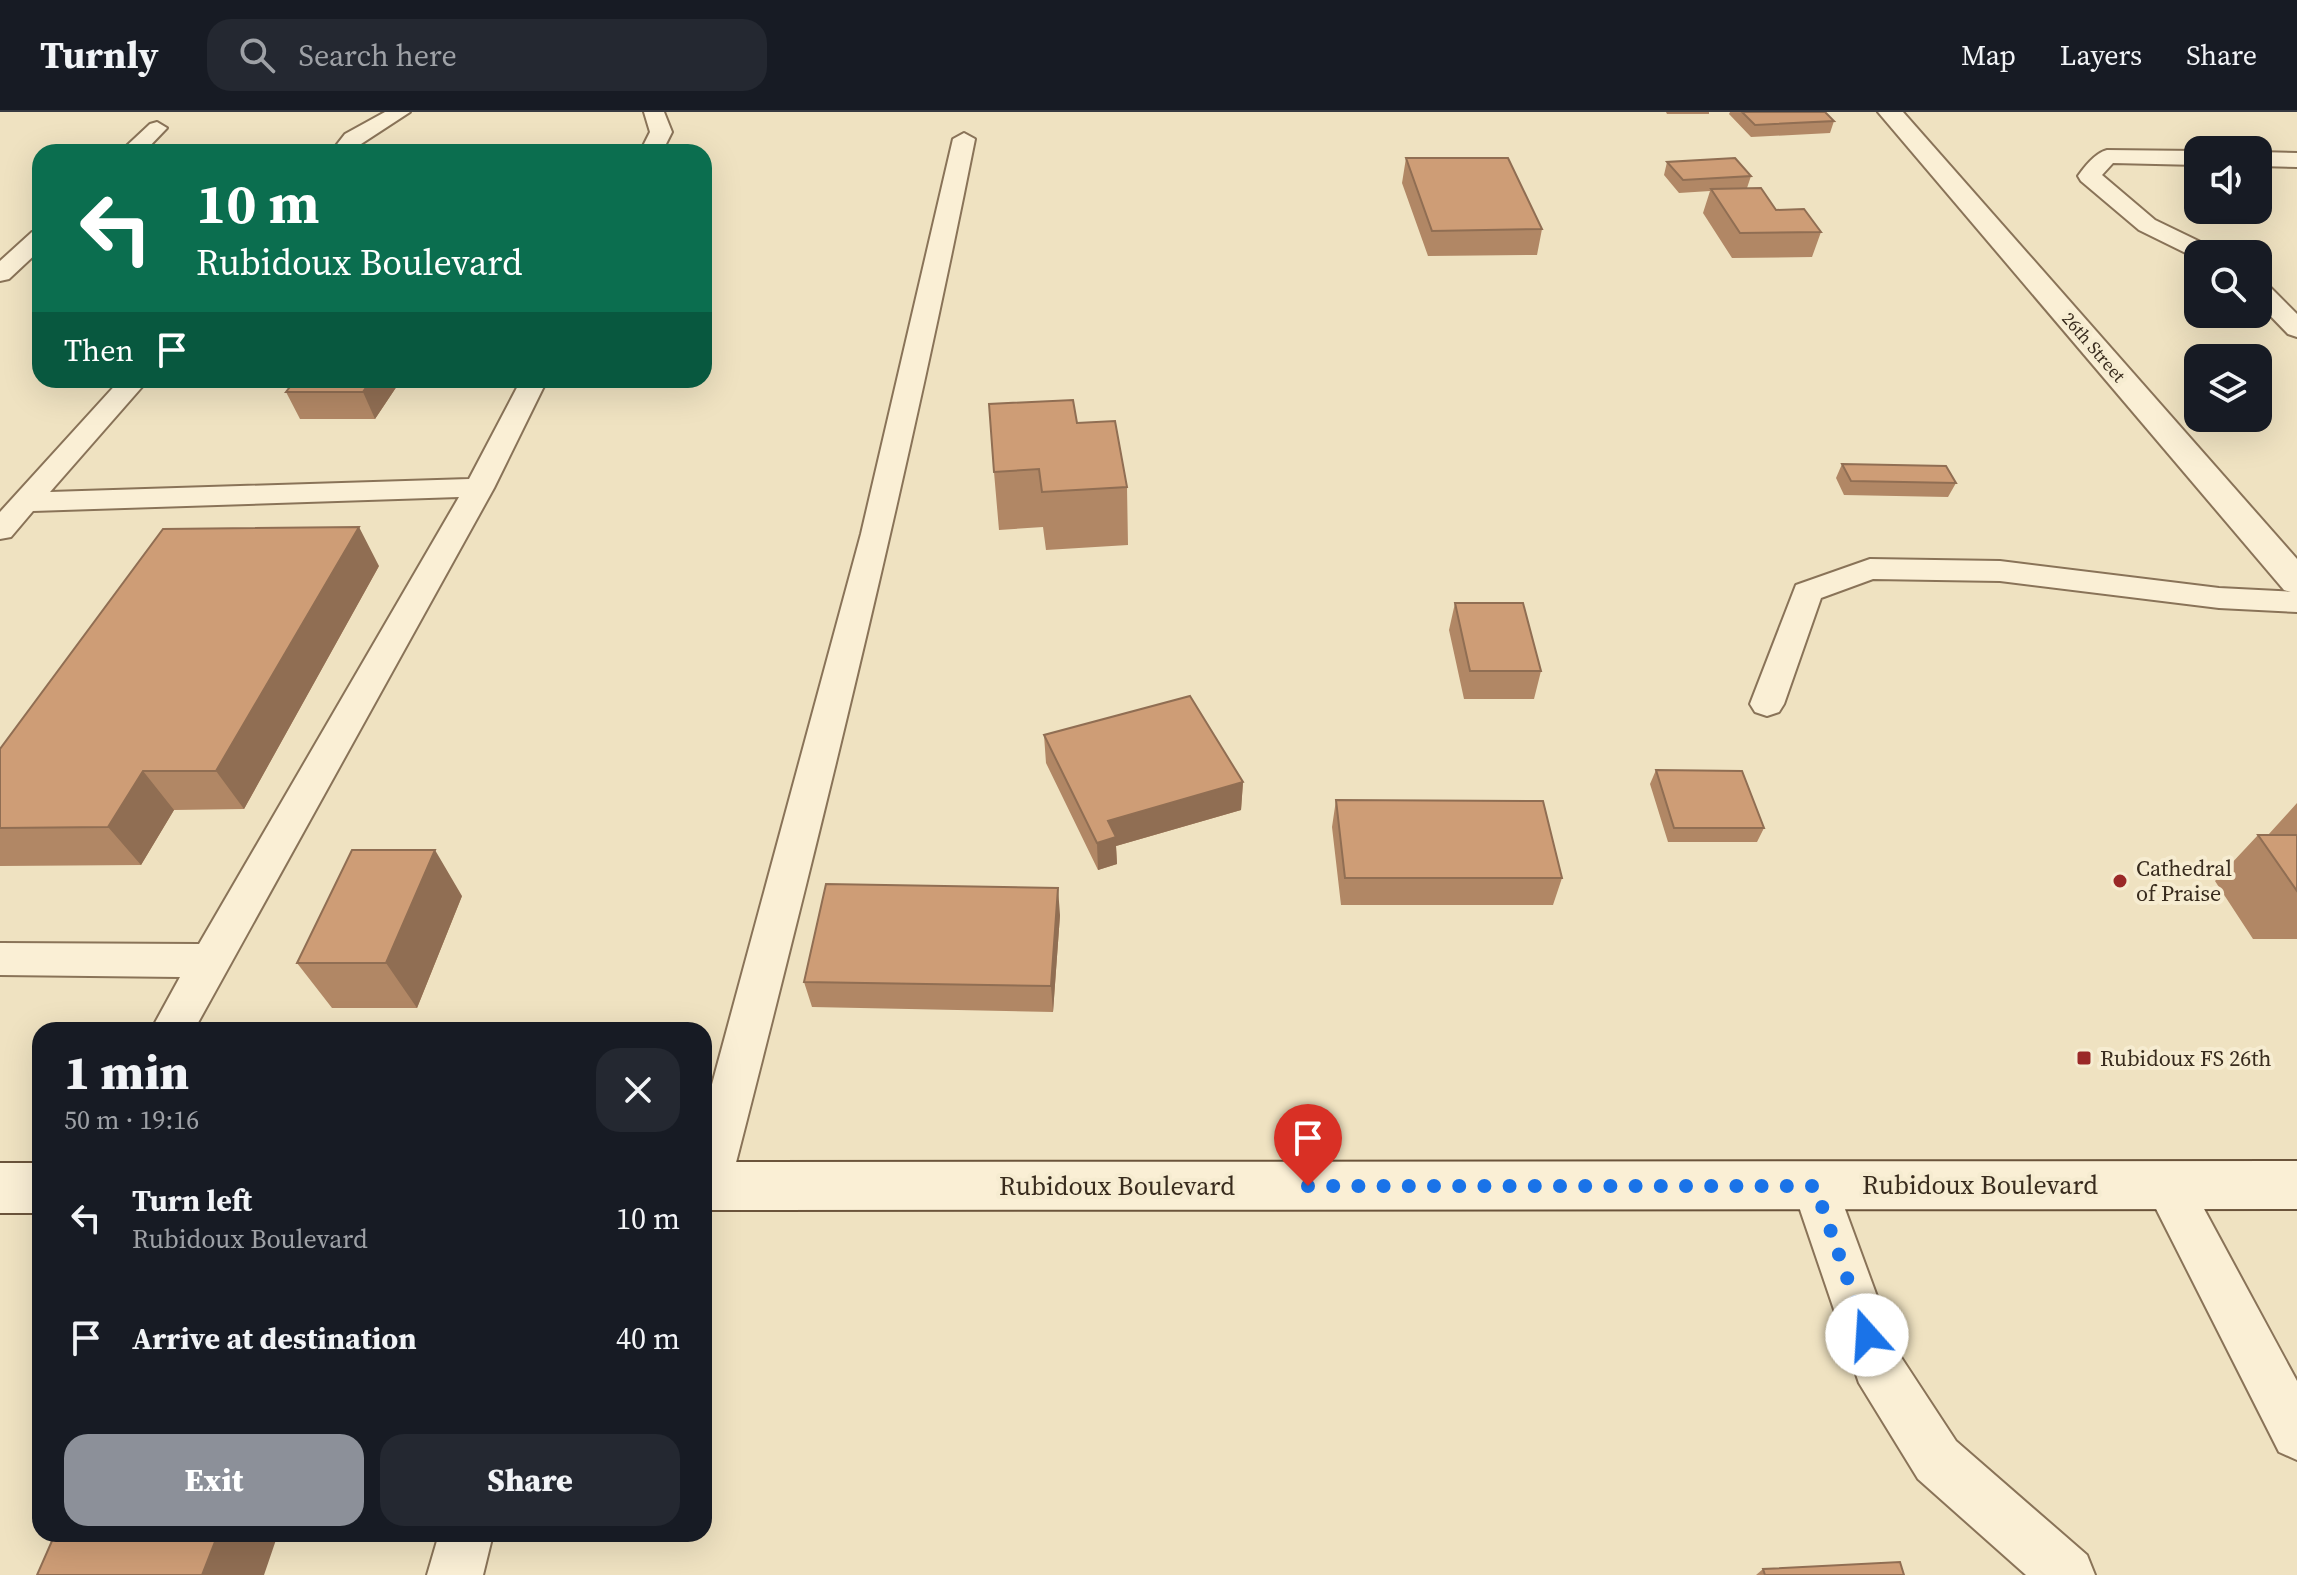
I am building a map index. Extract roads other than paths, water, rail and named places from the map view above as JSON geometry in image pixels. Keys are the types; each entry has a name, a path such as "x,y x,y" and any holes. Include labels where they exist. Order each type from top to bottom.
{"street":[{"name":"26th Street","path":"1890,112 2297,582"},
{"name":"Rubidoux Boulevard","path":"712,1186 2297,1185"},
{"path":"0,1188 32,1188"}],"lane":[{"path":"349,144 400,112"},
{"path":"654,112 661,132 655,144"},
{"path":"140,144 157,128"},
{"path":"712,1164 825,747 924,335 964,139"},
{"path":"2184,158 2107,156 2089,176 2147,225 2184,243"},
{"path":"2272,159 2297,160"},
{"path":"0,274 32,244"},
{"path":"2272,303 2297,329"},
{"path":"0,530 128,388"},
{"path":"177,1022 479,488 530,388"},
{"path":"25,502 479,488"},
{"path":"1767,704 1807,592 1870,569 2000,571 2219,598 2297,602"},
{"path":"0,959 211,961"},
{"path":"2167,1185 2297,1434"},
{"path":"1815,1186 1877,1365 1937,1460 2067,1575"},
{"path":"455,1575 464,1542"}],"place":[{"name":"Cathedral of Praise","path":"2120,881"},
{"name":"Rubidoux FS 26th","path":"2084,1058"}]}
